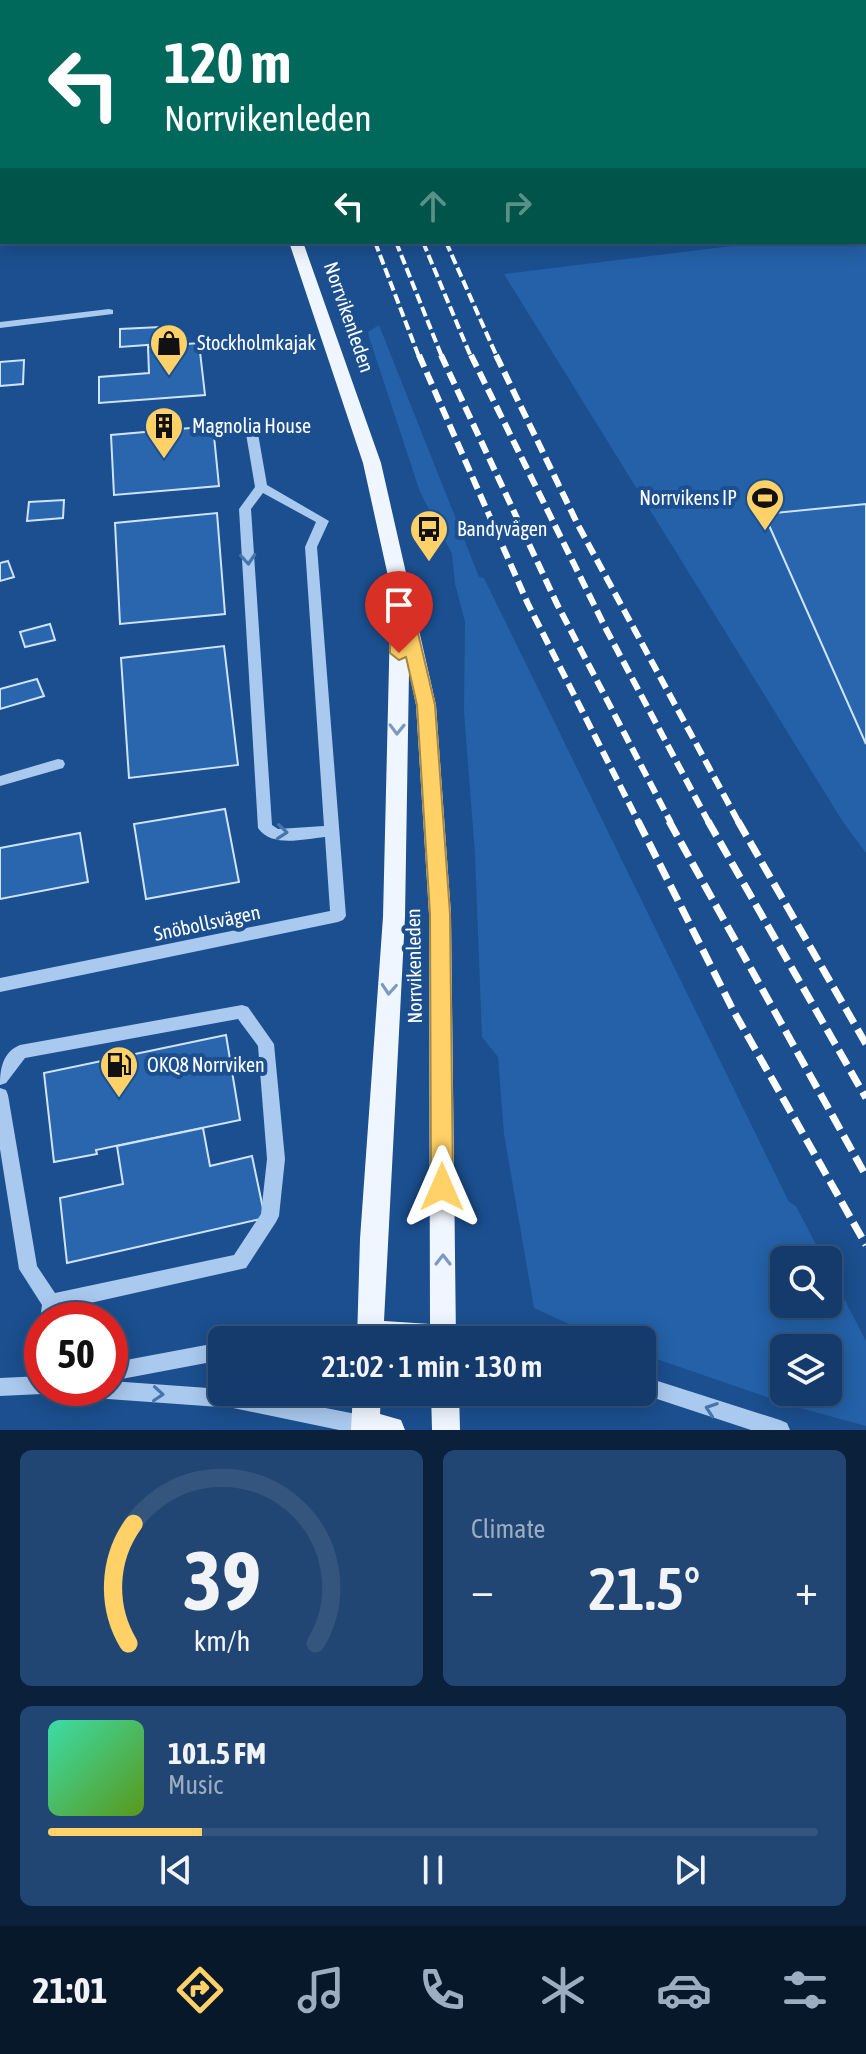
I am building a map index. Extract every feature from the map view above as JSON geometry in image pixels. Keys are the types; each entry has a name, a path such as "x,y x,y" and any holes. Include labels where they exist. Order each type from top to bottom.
{"main road":[{"name":"Norrvikenleden","path":"297,244 372,463 390,532 400,595 426,705 440,914 447,1326"},
{"name":"Norrvikenleden","path":"370,1326 394,917 400,595"},
{"path":"370,1406 374,1429"},
{"path":"445,1406 446,1430"}],"street":[{"path":"0,325 109,312"},
{"path":"250,422 261,487 245,509 265,828 275,835 332,831"},
{"name":"Snöbollsvägen","path":"0,985 338,916 311,547 323,521 261,487"},
{"path":"0,781 58,764"},
{"path":"0,1078 20,1052 242,1012 266,1044 276,1159 270,1216 240,1262 88,1302"},
{"path":"0,1095 28,1269 45,1302"},
{"path":"128,1369 208,1354"},
{"path":"0,1387 24,1385"},
{"path":"656,1390 780,1430"},
{"path":"128,1391 233,1399 374,1429"}],"shaded area":[{"name":"Norrvikens IP","path":"748,244 866,244 866,853 843,822 504,274"},
{"path":"379,325 479,577 484,578 789,1202 796,1206 817,1246 770,1246 770,1318 842,1318 842,1295 866,1341 866,1426 793,1406 842,1406 842,1334 770,1334 770,1398 656,1359 656,1326 573,1326 534,1308 504,1134 498,1057 482,1037 475,854 464,712 465,622 455,584 452,554 420,492 368,332"}],"building":[{"path":"160,327 160,344 120,347 120,329"},
{"path":"199,343 205,395 99,403 99,377 149,373 148,347"},
{"path":"24,360 23,384 0,386 0,362"},
{"name":"Magnolia House","path":"213,426 219,486 114,495 111,435"},
{"path":"64,500 63,518 27,521 29,502"},
{"path":"866,504 866,744 764,514"},
{"path":"217,513 225,614 120,624 115,523"},
{"path":"8,561 14,577 0,581 0,563"},
{"path":"50,624 55,640 25,647 20,632"},
{"path":"224,646 238,765 129,778 121,658"},
{"path":"37,679 44,696 0,709 0,689"},
{"path":"225,809 239,882 146,899 134,824"},
{"path":"80,833 88,882 0,899 0,848"},
{"path":"226,1035 240,1120 96,1150 97,1154 54,1162 44,1073"},
{"path":"203,1128 210,1166 252,1156 265,1218 67,1263 60,1198 123,1184 117,1146"}],"railway":[{"path":"376,244 419,357"},
{"path":"397,244 442,357"},
{"path":"424,244 471,357"},
{"path":"447,244 497,357"},
{"path":"419,355 528,604 639,823"},
{"path":"441,355 557,604 671,823"},
{"path":"471,355 606,629 709,823"},
{"path":"496,355 578,525 739,823"},
{"path":"638,821 733,1010 866,1245"},
{"path":"669,821 866,1176"},
{"path":"708,821 866,1098"},
{"path":"738,821 866,1044"}],"place":[{"name":"Stockholmkajak","path":"169,377"},
{"name":"Magnolia House","path":"164,460"},
{"name":"Norrvikens IP","path":"765,532"},
{"name":"Bandyvägen","path":"429,563"},
{"name":"OKQ8 Norrviken","path":"119,1099"}],"route":[{"path":"399,653 400,595 426,705 440,914 442,1187"}]}
